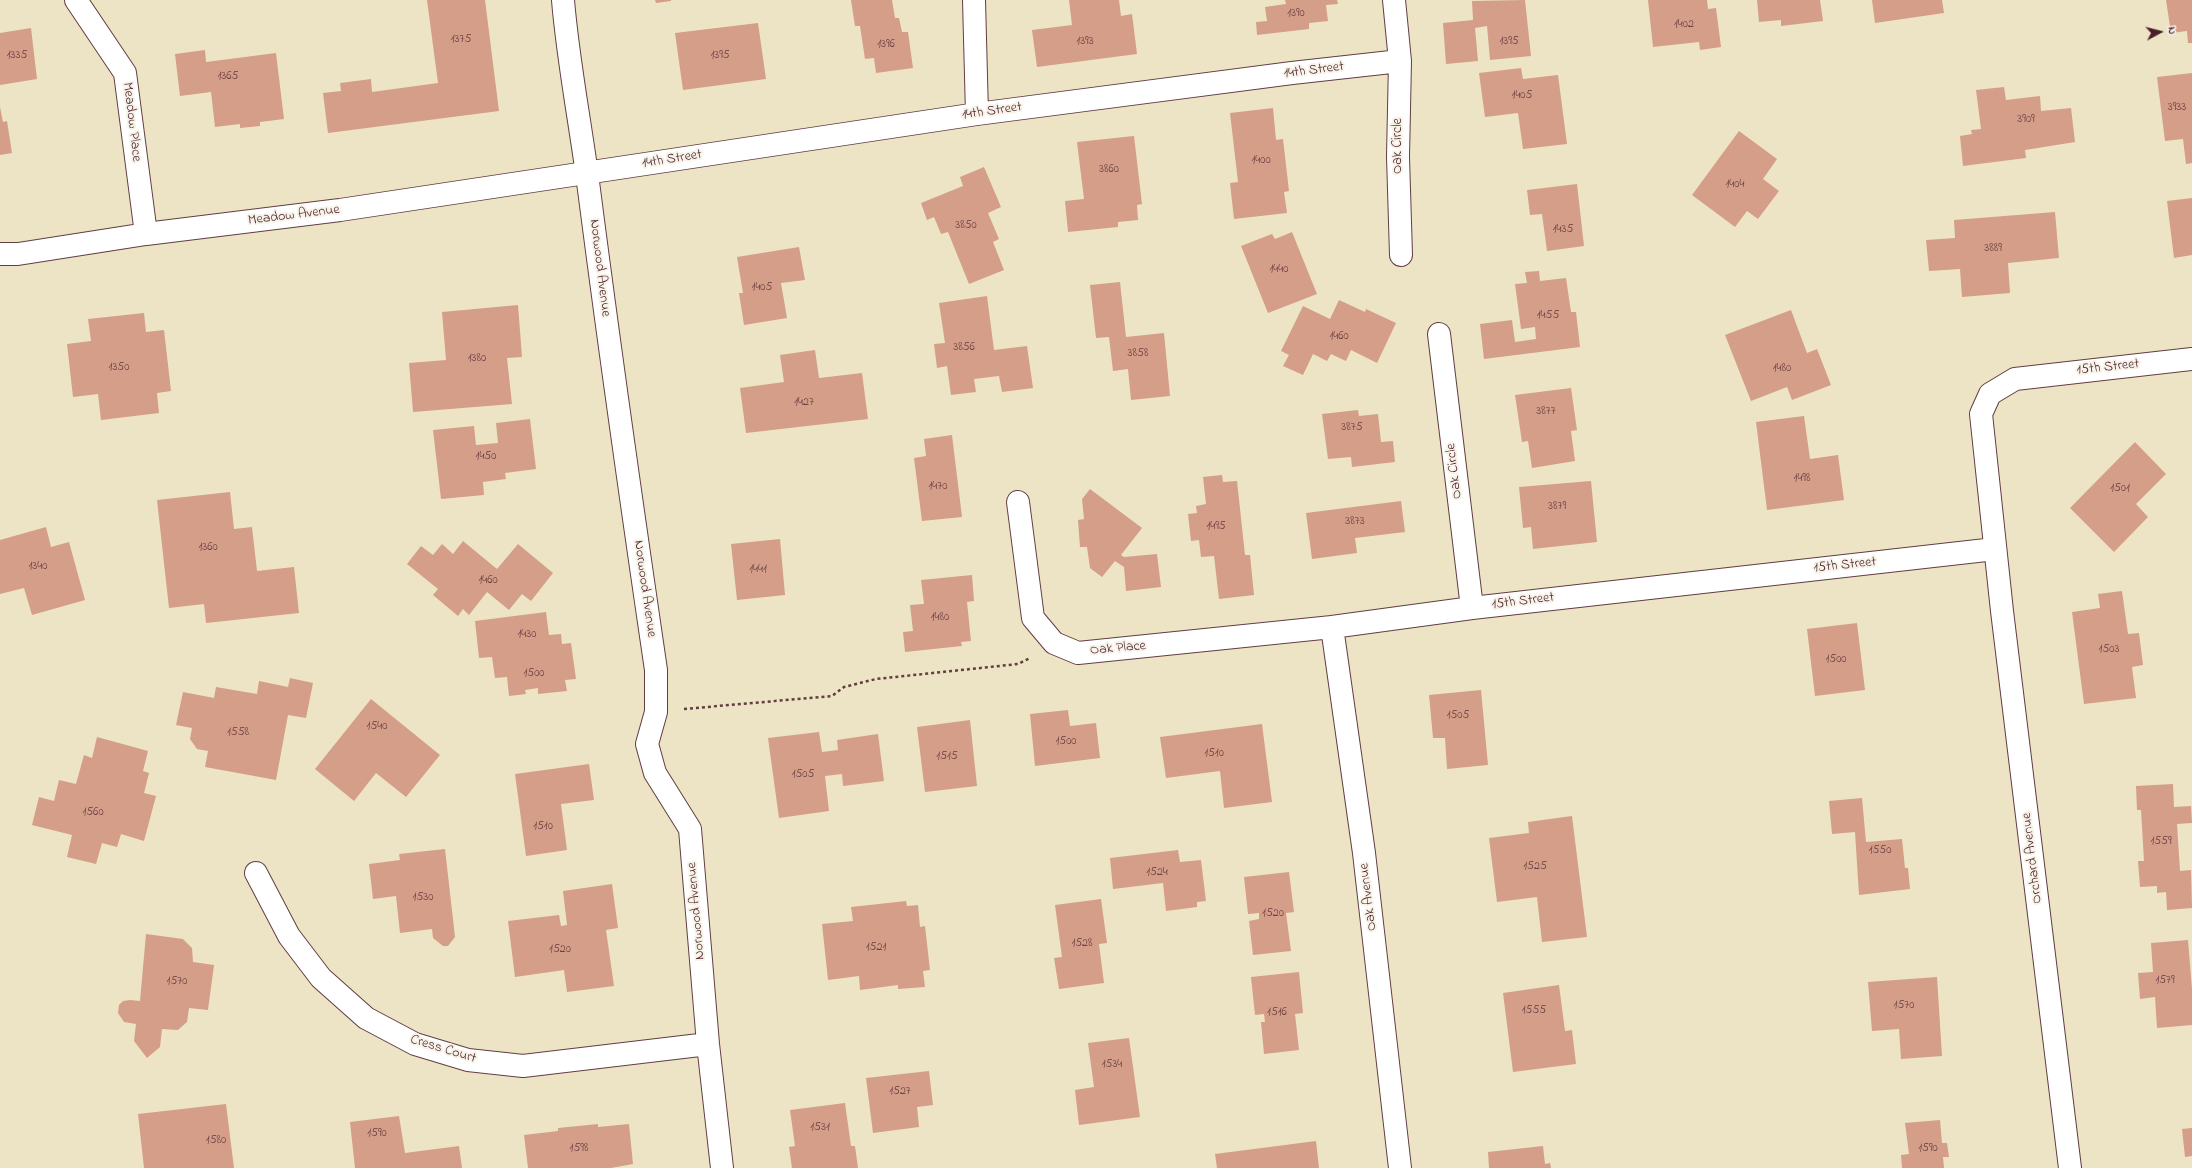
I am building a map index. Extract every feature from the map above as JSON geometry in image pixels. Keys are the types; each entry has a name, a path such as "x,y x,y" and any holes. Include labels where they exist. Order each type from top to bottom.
{"street":[{"name":"Meadow Place","path":"76,0 125,73 146,234"},
{"name":"Norwood Avenue","path":"563,0 566,42 586,173 612,375 656,670 656,712 647,744 655,773 690,829 708,1044 722,1168"},
{"path":"974,0 977,114"},
{"name":"Oak Circle","path":"1394,0 1400,61 1398,157 1401,255"},
{"name":"14th Street","path":"586,173 977,114 1292,73 1400,61"},
{"name":"Meadow Avenue","path":"0,254 18,254 146,234 340,210 586,173"},
{"name":"Oak Circle","path":"1439,334 1472,608"},
{"name":"15th Street","path":"1332,627 1472,608 1995,549 1981,414 1990,394 2015,379 2192,359"},
{"name":"Oak Place","path":"1018,502 1033,618 1054,643 1078,653 1332,627"},
{"name":"Orchard Avenue","path":"1995,549 2070,1168"},
{"name":"Oak Avenue","path":"1332,627 1364,853 1400,1168"},
{"name":"Cress Court","path":"256,873 289,936 321,978 366,1018 415,1044 468,1060 523,1066 708,1044"}],"path":[{"path":"656,712 832,696 844,687 876,679 1018,664 1054,643"}],"building":[{"path":"427,0 485,0 499,111 328,133 323,93 341,91 340,83 371,79 372,92 438,83"},
{"path":"655,0 671,0 671,1 656,3"},
{"path":"851,0 892,0 895,18 899,18 902,32 908,32 913,68 876,73 874,58 865,59 860,26 855,26"},
{"path":"1069,0 1119,0 1121,16 1132,14 1137,54 1037,67 1032,30 1072,25"},
{"path":"1285,0 1337,0 1338,4 1326,5 1328,21 1309,23 1309,29 1257,35 1256,22 1267,21 1265,7 1286,4"},
{"path":"1525,0 1531,56 1490,60 1487,26 1475,28 1478,61 1446,64 1443,23 1473,20 1472,1"},
{"path":"1648,0 1707,0 1708,9 1716,8 1721,47 1700,50 1699,42 1653,47"},
{"path":"1757,0 1820,0 1823,21 1781,26 1781,20 1759,22"},
{"path":"1872,0 1942,0 1944,13 1875,23"},
{"path":"2166,0 2192,0 2192,43 2188,43 2187,31 2171,33"},
{"path":"758,23 766,79 683,90 675,33"},
{"path":"31,28 37,79 0,85 0,33"},
{"path":"205,50 206,62 276,53 284,119 260,122 260,126 240,128 240,124 215,127 211,92 180,96 175,54"},
{"path":"1521,68 1523,79 1558,75 1567,144 1523,149 1518,113 1485,117 1479,73"},
{"path":"2192,73 2192,163 2186,164 2183,139 2165,141 2157,77"},
{"path":"2004,87 2006,100 2040,96 2041,111 2071,108 2075,142 2025,150 2026,158 1963,166 1960,136 1972,134 1971,130 1981,129 1976,90"},
{"path":"0,107 3,122 7,121 12,153 0,155"},
{"path":"1273,108 1276,140 1283,139 1289,191 1284,192 1287,213 1234,219 1230,183 1238,182 1230,113"},
{"path":"1739,131 1777,159 1763,179 1779,191 1758,219 1747,211 1735,227 1692,195"},
{"path":"1134,136 1142,204 1137,205 1138,220 1118,222 1118,227 1068,232 1065,201 1084,199 1077,142"},
{"path":"984,167 1001,207 988,213 999,239 993,242 1004,270 969,284 948,232 941,234 934,217 927,220 921,203 963,186 960,177"},
{"path":"1577,184 1584,246 1547,251 1542,214 1530,215 1527,190"},
{"path":"2192,198 2192,255 2174,258 2167,201"},
{"path":"2055,212 2059,258 2008,263 2010,293 1962,297 1960,269 1929,271 1926,240 1955,238 1954,220"},
{"path":"1292,232 1317,294 1268,313 1241,246 1272,234 1275,239"},
{"path":"799,247 805,280 781,283 787,318 744,325 739,293 743,293 737,257"},
{"path":"1539,271 1540,281 1566,278 1571,312 1576,312 1580,347 1484,359 1480,324 1512,320 1515,342 1536,339 1535,327 1521,329 1515,284 1527,283 1525,272"},
{"path":"1120,282 1126,337 1164,333 1170,396 1131,400 1128,369 1113,371 1109,337 1096,338 1090,285"},
{"path":"987,296 994,350 1027,346 1033,388 1002,392 999,376 974,379 976,392 951,395 947,366 937,368 934,344 945,343 939,303"},
{"path":"1339,300 1365,312 1366,309 1396,323 1377,363 1351,350 1346,361 1331,354 1327,361 1313,354 1303,375 1283,366 1289,355 1281,351 1303,306 1330,319"},
{"path":"518,305 522,357 507,358 512,404 413,412 409,363 446,360 442,312"},
{"path":"1791,310 1807,353 1817,349 1831,385 1792,400 1787,387 1751,401 1725,335"},
{"path":"144,313 146,332 164,330 171,391 157,393 159,413 101,420 98,394 73,397 67,344 91,341 88,319"},
{"path":"815,350 819,378 862,373 868,419 746,433 740,388 784,382 780,355"},
{"path":"1571,388 1577,430 1571,431 1575,461 1532,468 1528,441 1522,442 1515,395"},
{"path":"1358,410 1359,416 1378,414 1381,442 1393,441 1395,462 1352,467 1351,457 1328,459 1322,414"},
{"path":"1804,416 1810,459 1838,455 1844,500 1767,510 1756,422"},
{"path":"530,419 536,469 505,473 506,479 483,482 484,495 441,499 433,430 474,426 476,445 498,443 496,423"},
{"path":"952,435 962,517 922,521 914,458 926,456 924,439"},
{"path":"2135,442 2166,474 2136,504 2148,517 2114,552 2070,508"},
{"path":"1222,475 1223,482 1237,481 1245,555 1250,555 1254,595 1219,599 1214,556 1201,557 1199,540 1191,541 1188,514 1197,513 1196,506 1206,504 1203,477"},
{"path":"1591,481 1597,542 1533,549 1531,527 1523,528 1519,487"},
{"path":"1090,489 1142,528 1121,555 1124,557 1157,554 1161,587 1126,591 1124,567 1115,561 1102,577 1090,568 1087,547 1080,547 1078,520 1084,519 1082,499"},
{"path":"230,492 234,529 252,527 257,571 294,567 299,613 206,623 204,604 169,608 157,500"},
{"path":"1401,501 1405,532 1355,538 1357,553 1312,559 1306,513"},
{"path":"46,527 51,547 69,542 85,600 32,615 24,588 0,594 0,540"},
{"path":"780,539 785,595 737,600 731,544"},
{"path":"463,541 497,569 518,544 553,573 531,601 522,594 509,610 487,592 469,615 463,609 458,616 433,595 438,589 407,564 421,546 433,555 442,544 453,554"},
{"path":"972,575 974,601 967,602 971,641 961,642 962,646 905,652 903,632 913,631 910,605 924,604 921,580"},
{"path":"2122,591 2128,634 2139,633 2143,665 2132,667 2136,698 2084,704 2072,612 2100,608 2098,594"},
{"path":"546,612 549,635 561,634 562,644 571,643 576,679 565,680 567,691 538,694 538,688 525,690 526,694 509,696 507,677 495,678 492,657 479,658 475,621"},
{"path":"1857,623 1865,690 1815,696 1807,629"},
{"path":"290,678 313,683 306,718 288,715 276,780 205,767 208,751 197,749 190,739 192,728 176,725 183,692 214,698 216,687 257,694 259,681 288,687"},
{"path":"1481,690 1488,765 1447,769 1445,738 1433,738 1429,695"},
{"path":"371,699 440,755 406,797 376,773 354,801 315,769"},
{"path":"1068,710 1070,726 1096,723 1100,758 1035,766 1030,714"},
{"path":"970,720 977,786 925,792 917,727"},
{"path":"1262,724 1272,802 1224,808 1220,771 1166,778 1160,737"},
{"path":"819,732 822,752 838,750 837,740 878,734 884,781 843,786 842,774 825,776 829,811 779,818 768,738"},
{"path":"97,737 148,751 143,771 149,773 144,793 156,796 144,841 121,834 117,847 102,843 96,864 67,857 72,835 32,825 39,797 54,801 59,780 76,784 84,755 92,758"},
{"path":"589,764 594,800 561,804 567,850 526,856 515,774"},
{"path":"2173,784 2174,807 2191,806 2192,823 2177,824 2180,871 2191,870 2192,908 2167,910 2166,892 2157,893 2157,886 2140,887 2138,861 2144,861 2141,810 2137,810 2136,786"},
{"path":"1862,798 1866,842 1902,839 1905,868 1908,868 1910,889 1859,895 1855,832 1832,834 1829,801"},
{"path":"1572,816 1587,937 1542,942 1537,897 1497,902 1489,838 1529,833 1528,822"},
{"path":"445,849 455,937 448,946 443,946 433,938 432,929 400,933 396,896 373,899 369,864 400,860 399,854"},
{"path":"1178,850 1180,862 1201,860 1206,901 1197,902 1197,907 1166,911 1163,883 1113,889 1110,858"},
{"path":"1289,872 1294,912 1286,913 1291,951 1253,955 1249,921 1259,919 1259,913 1248,914 1244,877"},
{"path":"612,884 618,928 606,930 614,986 567,992 564,970 515,977 508,921 559,915 561,926 567,925 563,891"},
{"path":"1101,899 1107,943 1099,944 1104,983 1059,989 1054,958 1062,957 1055,905"},
{"path":"906,901 907,906 918,905 920,927 925,926 930,970 923,971 925,987 898,989 898,985 860,990 859,976 828,980 822,924 853,921 851,907"},
{"path":"146,934 183,939 192,948 193,962 214,965 208,1010 189,1008 187,1022 178,1030 162,1029 160,1047 147,1058 134,1041 136,1024 124,1022 118,1013 119,1005 123,1001 140,1001"},
{"path":"2188,940 2192,989 2192,1025 2157,1028 2155,997 2140,999 2138,973 2153,972 2151,943"},
{"path":"1299,972 1303,1013 1295,1014 1299,1050 1264,1054 1261,1022 1265,1022 1264,1014 1255,1015 1251,977"},
{"path":"1937,977 1942,1056 1901,1059 1899,1029 1872,1031 1868,982"},
{"path":"1559,985 1565,1031 1572,1030 1576,1064 1513,1072 1503,993"},
{"path":"1129,1038 1140,1117 1079,1125 1075,1090 1094,1087 1088,1043"},
{"path":"929,1071 933,1105 917,1107 919,1127 873,1133 866,1078"},
{"path":"845,1103 851,1146 855,1146 858,1168 792,1168 789,1147 795,1146 790,1110"},
{"path":"226,1104 234,1168 144,1168 138,1114"},
{"path":"399,1116 405,1153 459,1146 462,1168 355,1168 350,1122"},
{"path":"1940,1120 1942,1143 1947,1143 1949,1157 1943,1157 1944,1168 1902,1168 1901,1155 1909,1154 1905,1123"},
{"path":"598,1124 598,1127 629,1124 633,1164 611,1168 528,1168 524,1135 558,1131 558,1128"},
{"path":"2192,1128 2192,1156 2185,1157 2182,1129"},
{"path":"1316,1141 1319,1168 1217,1168 1215,1154"},
{"path":"1543,1146 1545,1164 1550,1163 1551,1168 1489,1168 1488,1152"}]}
